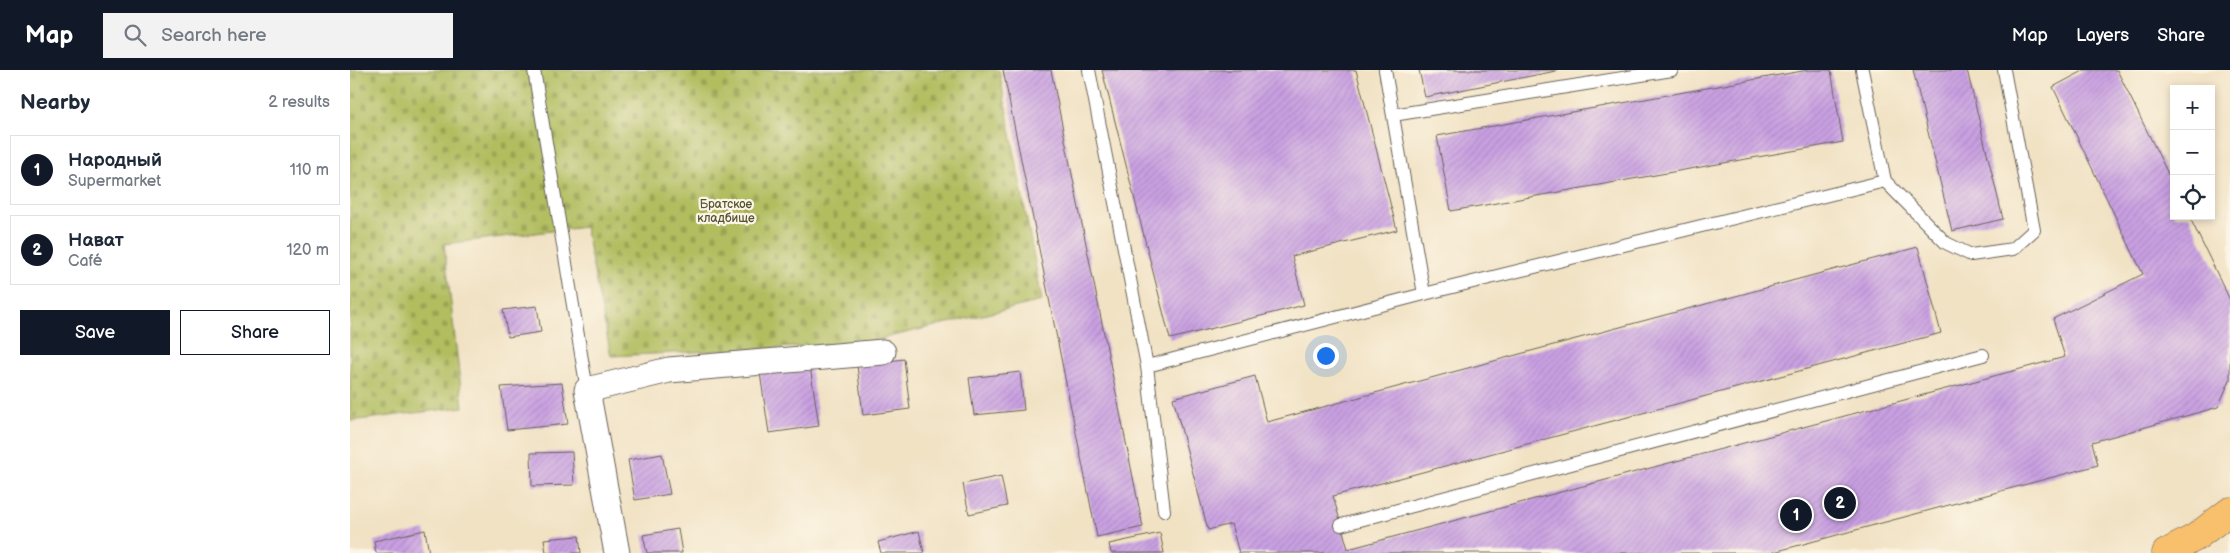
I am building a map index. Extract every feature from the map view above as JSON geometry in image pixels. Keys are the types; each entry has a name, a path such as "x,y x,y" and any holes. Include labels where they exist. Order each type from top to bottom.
{"main road":[{"path":"2166,553 2196,536 2230,511"}],"street":[{"path":"617,553 587,390 669,370 883,352"}],"lane":[{"path":"534,70 587,390"},
{"path":"1089,70 1147,366 1164,511"},
{"path":"1385,70 1424,294"},
{"path":"1393,115 1672,70"},
{"path":"1862,70 1885,181 1946,243 1971,255 2013,249 2034,230 2004,70"},
{"path":"1147,366 1424,294 1885,181"},
{"path":"1341,525 1983,355"}],"green space":[{"name":"Братское кладбище","path":"350,70 999,70 1042,301 858,344 611,356 585,227 444,244 463,407 350,421"}],"building":[{"path":"1003,70 1051,70 1143,527 1097,537"},
{"path":"1102,70 1356,70 1397,230 1292,256 1304,305 1170,339"},
{"path":"1419,70 1556,70 1556,71 1425,97"},
{"path":"1808,70 1831,70 1843,142 1451,211 1437,136"},
{"path":"1913,70 1967,70 2003,219 1952,231"},
{"path":"2085,70 2117,70 2170,178 2170,220 2191,220 2230,300 2230,380 2218,407 2092,442 2098,465 1770,553 1239,553 1231,524 1208,530 1173,398 1255,376 1267,422 1918,247 1941,333 1333,496 1348,549 2065,357 2053,319 2143,274 2053,87"},
{"path":"537,306 541,332 508,337 503,310"},
{"path":"904,359 910,409 863,415 857,365"},
{"path":"810,366 819,426 769,433 760,373"},
{"path":"1020,372 1024,410 974,415 969,378"},
{"path":"562,383 568,424 507,430 501,387"},
{"path":"572,452 574,485 532,486 531,453"},
{"path":"662,454 670,494 635,500 628,460"},
{"path":"1001,476 1007,506 969,514 963,484"},
{"path":"678,529 682,553 647,553 643,535"},
{"path":"425,530 429,553 376,553 374,541"},
{"path":"919,531 924,553 881,553 878,542"},
{"path":"1160,533 1164,553 1111,553 1109,544"},
{"path":"579,536 581,553 546,553 544,539"}],"place":[{"name":"Нават","path":"1840,503"},
{"name":"Народный","path":"1796,515"}]}
